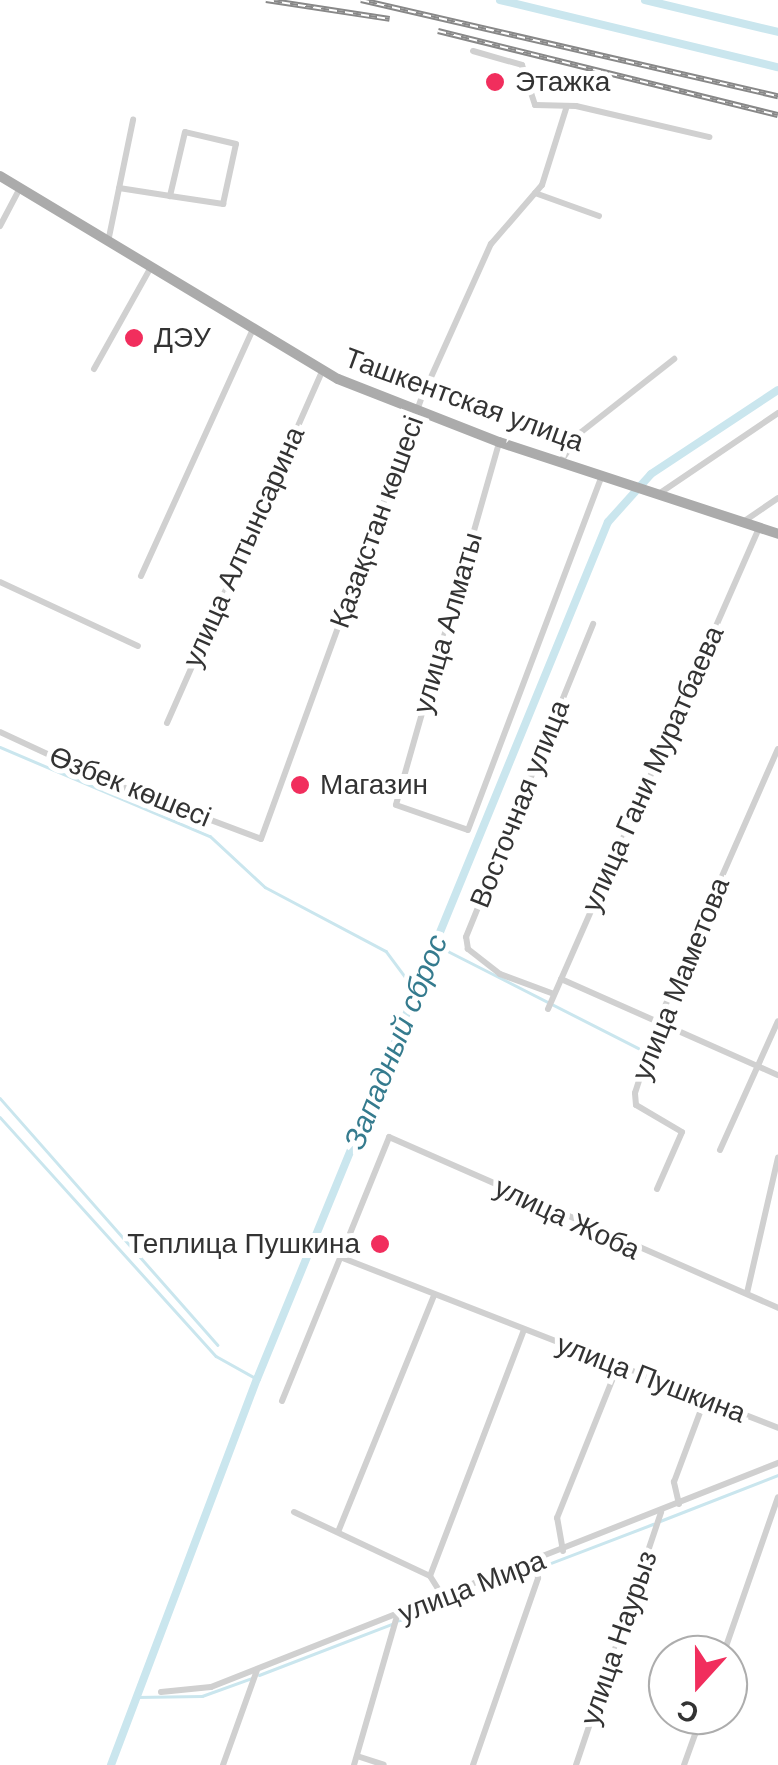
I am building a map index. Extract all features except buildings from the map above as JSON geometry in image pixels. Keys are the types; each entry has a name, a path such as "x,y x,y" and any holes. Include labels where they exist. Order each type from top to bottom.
{"main road":[{"name":"Ташкентская улица","path":"0,176 322,371 416,413 778,534"}],"street":[{"path":"472,51 522,65 535,105 709,138"},
{"name":"Қазақстан көшесі","path":"261,839 416,413 492,244 549,172 566,109"},
{"path":"108,243 133,120"},
{"path":"119,188 170,196 222,204 236,144 185,132 170,196"},
{"path":"0,226 20,188"},
{"path":"536,193 598,216"},
{"path":"94,368 150,269"},
{"path":"141,576 252,331"},
{"path":"562,461 580,433 674,359"},
{"name":"улица Алтынсарина","path":"167,723 322,371"},
{"path":"654,492 778,413"},
{"name":"улица Алматы","path":"468,830 396,805 499,442"},
{"name":"Восточная улица","path":"468,830 602,474"},
{"path":"742,523 778,498"},
{"name":"улица Гани Муратбаева","path":"548,1009 759,528"},
{"path":"0,582 138,646"},
{"name":"Восточная улица","path":"554,994 500,974 468,949 466,937 593,624"},
{"name":"Өзбек көшесі","path":"0,732 99,778 261,839"},
{"name":"улица Маметова","path":"657,1189 682,1132 636,1105 658,1022 778,750"},
{"path":"561,979 778,1075"},
{"path":"720,1150 778,1021"},
{"name":"улица Жоба","path":"340,1257 389,1136 649,1256 778,1308"},
{"path":"748,1294 778,1158"},
{"path":"282,1402 340,1257"},
{"name":"улица Пушкина","path":"340,1257 778,1428"},
{"path":"338,1532 434,1296"},
{"name":"улица Пушкина","path":"430,1576 524,1330"},
{"path":"564,1551 558,1518 617,1368"},
{"path":"679,1504 674,1482 704,1399"},
{"name":"улица Мира","path":"161,1692 211,1687 564,1551 778,1463"},
{"path":"730,1635 778,1497"},
{"name":"улица Наурыз","path":"576,1765 662,1511"},
{"path":"294,1512 430,1576 443,1598"},
{"path":"473,1765 538,1578 535,1562"},
{"path":"384,1765 356,1761 397,1616"},
{"path":"224,1765 258,1669"},
{"path":"684,1765 695,1735"}],"waterway":[{"path":"500,0 778,67"},
{"path":"645,0 778,32"},
{"name":"Западный сброс","path":"111,1765 257,1379 608,522 651,474 778,390"},
{"path":"0,747 210,836 265,887 386,951 415,990"},
{"path":"434,944 638,1048"},
{"path":"0,1098 218,1345"},
{"path":"0,1117 216,1356 257,1379"},
{"path":"660,1521 778,1475"},
{"path":"399,1621 653,1524"},
{"path":"259,1675 392,1624"},
{"path":"136,1697 202,1696 252,1678"}],"railway":[{"path":"266,0 390,19"},
{"path":"361,0 778,96"},
{"path":"438,31 778,115"}],"place":[{"name":"Этажка","path":"495,82"},
{"name":"ДЭУ","path":"134,338"},
{"name":"Магазин","path":"300,785"},
{"name":"Теплица Пушкина","path":"380,1244"}]}
